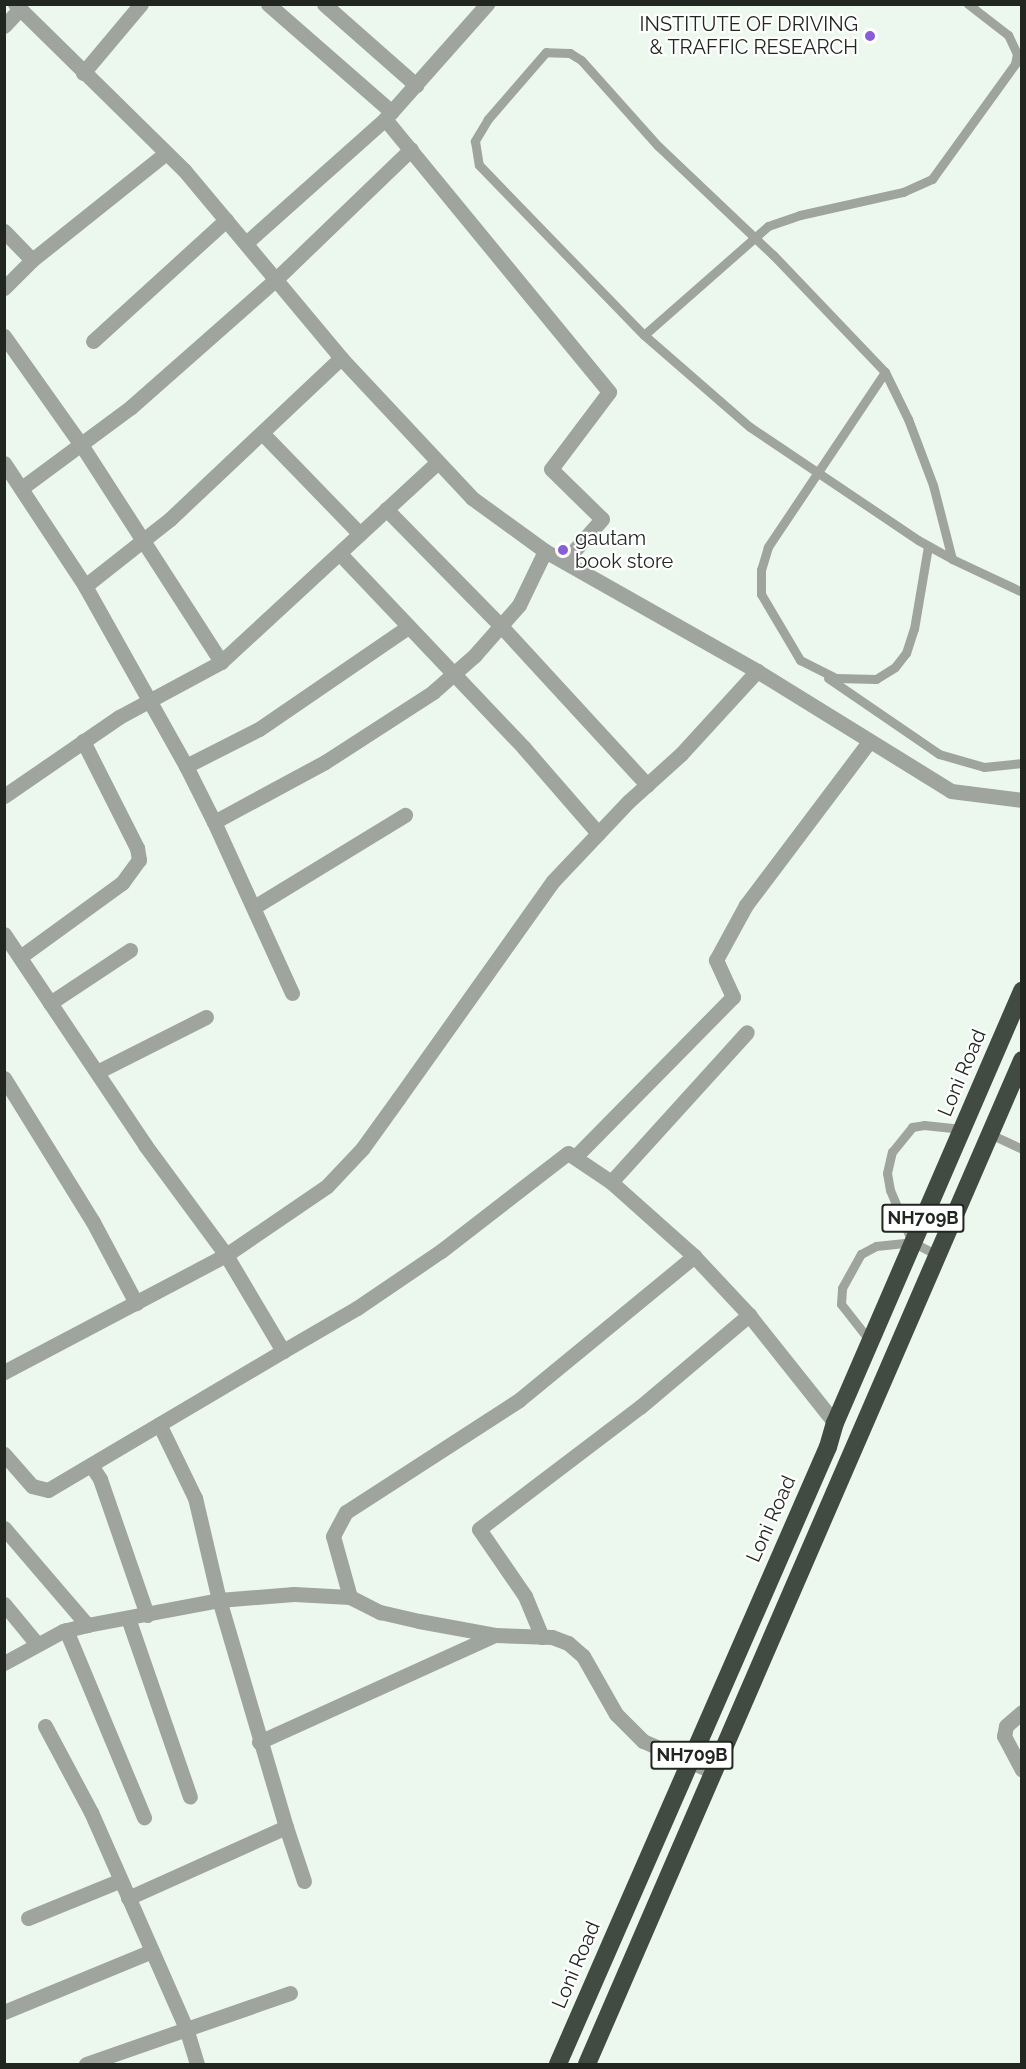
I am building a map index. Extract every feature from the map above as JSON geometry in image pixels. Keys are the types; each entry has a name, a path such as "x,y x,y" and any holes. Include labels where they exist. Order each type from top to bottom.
{"highway":[{"name":"Loni Road","path":"558,2064 828,1447 835,1423 912,1242 1022,991"},
{"name":"NH709B","path":"587,2064 1022,1060"}],"street":[{"path":"83,73 141,4"},
{"path":"268,4 388,115 411,149 609,392 551,469 602,519 565,561"},
{"path":"324,4 416,85"},
{"path":"246,243 388,115 487,4"},
{"path":"4,26 18,7 165,154 184,170 246,243 274,281 341,358 437,464 472,498 545,551 757,671 951,791 1022,800"},
{"path":"22,488 82,446 274,281 411,149"},
{"path":"4,288 32,260 165,154"},
{"path":"93,341 226,220"},
{"path":"4,231 32,260"},
{"path":"4,336 82,446 221,662"},
{"path":"86,586 142,541 263,434 341,358"},
{"path":"263,434 360,534"},
{"path":"4,463 86,586 152,701 214,822 292,993"},
{"path":"4,796 83,741 221,662 341,555 386,509 437,464"},
{"path":"386,509 501,626 647,785"},
{"path":"214,822 325,762 433,692 501,626 519,605 545,551"},
{"path":"341,555 454,673 598,833"},
{"path":"186,766 259,729 408,627"},
{"path":"4,1372 226,1255 327,1186 362,1149 553,881 598,833 681,754 757,671"},
{"path":"20,957 122,883 139,860 137,848 83,741"},
{"path":"575,1157 733,996 716,960 746,905 869,742"},
{"path":"254,907 405,815"},
{"path":"4,934 97,1072 226,1255 283,1351"},
{"path":"50,1003 130,950"},
{"path":"97,1072 206,1017"},
{"path":"611,1182 747,1032"},
{"path":"4,1078 93,1222 136,1303"},
{"path":"4,1454 39,1490 48,1490 357,1308 441,1251 568,1153 611,1182 694,1256 749,1315 835,1423"},
{"path":"350,1597 333,1536 346,1512 519,1400 694,1256"},
{"path":"542,1637 525,1596 479,1530 640,1407 749,1315"},
{"path":"159,1424 195,1498 219,1600 259,1742 304,1881"},
{"path":"90,1465 100,1479 147,1615"},
{"path":"4,1528 87,1625"},
{"path":"4,1663 66,1630 87,1625 219,1600 294,1594 350,1597 380,1612 495,1635 542,1637 568,1643 583,1656 616,1714 643,1741 714,1772"},
{"path":"4,1604 38,1644"},
{"path":"128,1618 190,1797"},
{"path":"66,1630 144,1817"},
{"path":"259,1742 495,1635"},
{"path":"1022,1712 1006,1726 1004,1736 1022,1770"},
{"path":"45,1726 91,1812 186,2028 198,2064"},
{"path":"128,1898 286,1827"},
{"path":"28,1918 121,1880"},
{"path":"4,2012 152,1951"},
{"path":"86,2064 290,1993"}],"lane":[{"path":"644,335 768,226 800,215 903,192 932,179 1015,64 1017,54 1008,35 968,4"},
{"path":"952,559 933,485 908,419 885,372 754,236 658,146 581,60 557,50 546,52 533,64 488,118 475,141 474,153 491,178 644,335 750,427 928,546 952,559 1022,592"},
{"path":"885,372 819,475 768,547 761,570 765,606 800,660 939,754 984,767 1022,763"},
{"path":"816,670 853,680 876,679 895,667 906,653 914,629 928,546"},
{"path":"912,1242 890,1190 887,1173 892,1152 912,1127 924,1125 962,1129"},
{"path":"990,1134 1022,1149"},
{"path":"870,1341 841,1304 842,1288 861,1254 876,1246 912,1242 938,1255"}],"place":[{"name":"INSTITUTE OF DRIVING & TRAFFIC RESEARCH","path":"870,36"},
{"name":"gautam book store","path":"563,550"}]}
